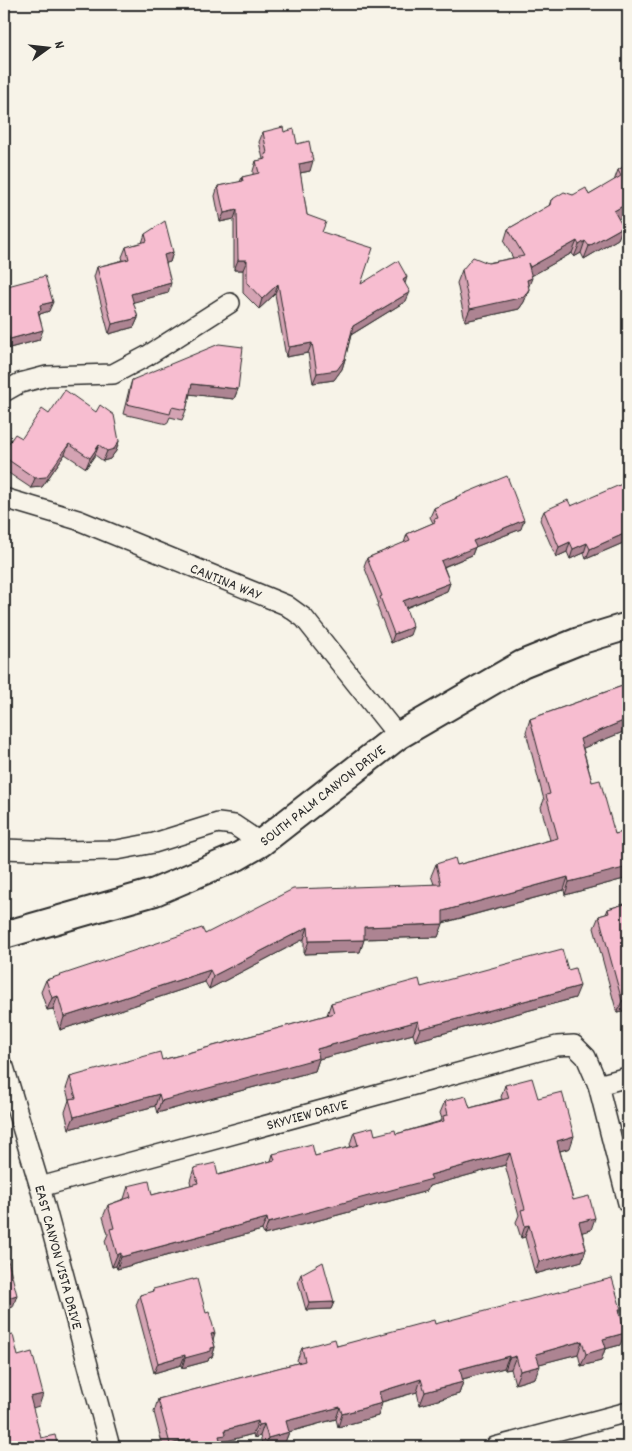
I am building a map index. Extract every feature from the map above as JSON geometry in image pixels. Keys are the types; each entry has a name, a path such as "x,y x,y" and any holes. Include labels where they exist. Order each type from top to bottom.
{"street":[{"path":"4,392 20,383 47,376 113,374 147,356 230,303"},
{"name":"CANTINA WAY","path":"4,498 78,520 286,605 304,618 398,736"},
{"name":"SOUTH PALM CANYON DRIVE","path":"4,935 155,892 237,857 262,843 398,736 522,664 579,640 628,626"},
{"path":"4,849 59,851 117,850 154,843 218,823 234,825 262,843"},
{"name":"SKYVIEW DRIVE","path":"40,1187 557,1046 574,1045 586,1057 598,1085"},
{"name":"EAST CANYON VISTA DRIVE","path":"4,1067 40,1187 110,1447"},
{"path":"628,1077 598,1085 628,1203"},
{"path":"495,1447 628,1412"}],"building":[{"path":"283,127 284,132 294,129 297,144 309,141 313,161 299,164 307,215 326,222 322,232 373,248 361,284 398,261 407,277 403,280 410,292 353,326 345,359 337,370 317,373 312,343 289,347 278,284 262,299 247,283 247,260 238,260 237,210 224,213 218,186 243,181 242,177 259,173 256,161 266,159 265,154 267,153 263,132"},
{"path":"628,164 628,203 614,211 623,227 589,246 585,241 579,245 577,241 530,267 528,263 532,278 527,280 529,289 524,297 470,309 462,270 473,257 488,263 524,256 508,229 550,205 551,200 564,192 573,195 586,188 589,195 621,176 618,170"},
{"path":"165,221 173,252 164,255 171,283 131,294 138,318 112,324 97,267 129,259 126,247 147,241 145,234"},
{"path":"45,276 53,302 40,305 41,310 38,311 43,330 10,339 8,335 4,336 4,287"},
{"path":"219,344 243,347 238,389 192,384 186,410 172,407 170,414 127,404 132,380"},
{"path":"65,390 96,412 100,405 114,415 119,441 114,449 107,451 99,445 90,458 69,444 46,477 35,478 4,457 4,450 15,434 22,438 42,409 49,414"},
{"path":"507,476 524,520 473,541 476,547 441,561 450,583 403,601 413,627 394,634 367,558 410,540 407,534 435,522 434,519 438,518 434,508"},
{"path":"622,484 626,492 628,491 627,534 590,549 587,543 573,549 570,542 559,547 544,511 568,500 571,506"},
{"path":"628,684 628,719 580,739 592,782 600,780 615,834 628,831 628,867 569,882 568,877 443,911 443,924 364,927 364,940 309,941 308,927 213,976 210,970 64,1017 58,996 52,998 46,980 202,928 205,934 293,889 441,884 436,864 455,858 457,865 558,838 546,795 550,794 530,719"},
{"path":"628,903 628,999 622,1001 599,916 609,913 608,909"},
{"path":"562,949 568,970 575,968 580,986 420,1029 418,1021 317,1049 319,1058 161,1101 159,1094 74,1117 69,1099 76,1098 70,1077 160,1052 162,1060 334,1013 331,1003 419,979 421,987"},
{"path":"532,1078 538,1098 562,1092 574,1136 557,1141 573,1200 589,1196 595,1218 579,1222 586,1249 539,1262 529,1225 525,1226 521,1210 525,1209 510,1153 430,1175 432,1179 268,1223 267,1218 121,1257 121,1253 117,1255 110,1229 114,1228 108,1205 131,1197 128,1186 149,1181 152,1195 198,1183 194,1168 215,1163 218,1175 275,1160 273,1154 312,1144 315,1156 358,1145 354,1132 373,1127 375,1135 395,1130 396,1134 444,1121 443,1116 448,1115 445,1101 466,1096 470,1108 509,1098 505,1085"},
{"path":"6,1253 17,1295 4,1299 4,1254"},
{"path":"323,1262 334,1302 309,1303 301,1274"},
{"path":"612,1278 621,1309 619,1309 625,1333 603,1339 606,1348 586,1354 582,1341 536,1354 540,1366 520,1371 516,1356 509,1358 509,1356 460,1369 463,1382 425,1392 421,1379 379,1392 382,1403 342,1414 340,1407 286,1421 289,1432 268,1438 264,1424 259,1425 258,1421 225,1430 226,1435 219,1436 222,1447 194,1447 191,1439 170,1444 158,1399 305,1361 302,1348 335,1339 337,1346 434,1320 435,1324"},
{"path":"197,1279 206,1313 209,1312 215,1333 211,1334 215,1347 211,1348 211,1351 185,1358 185,1355 158,1363 140,1295 153,1291 153,1289"},
{"path":"13,1335 18,1356 32,1352 43,1394 30,1397 41,1438 55,1435 58,1447 4,1447 4,1337"}]}
